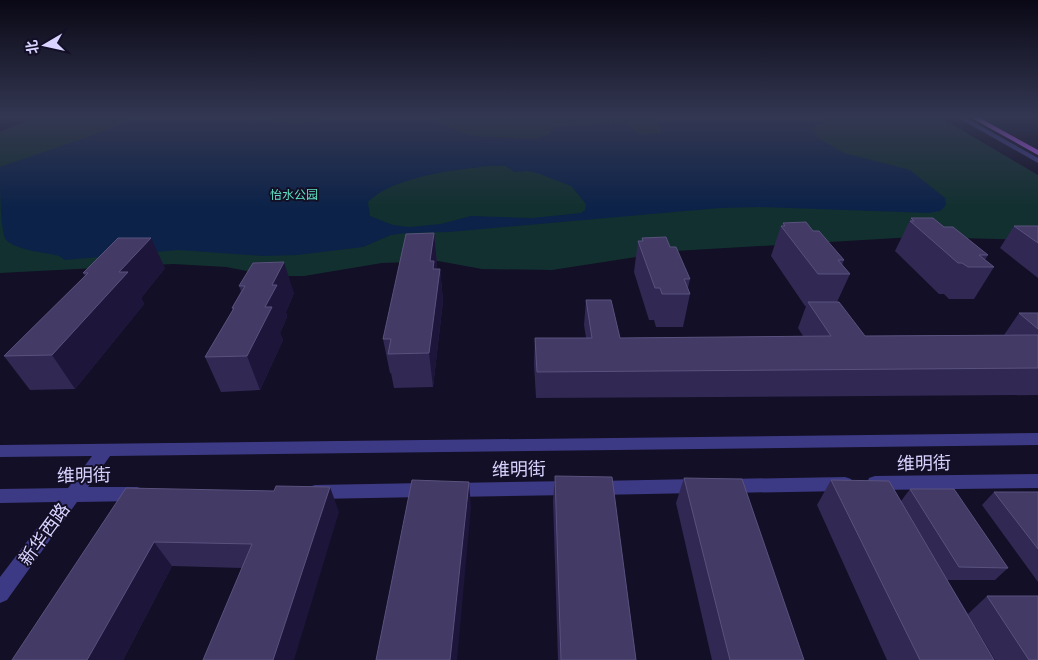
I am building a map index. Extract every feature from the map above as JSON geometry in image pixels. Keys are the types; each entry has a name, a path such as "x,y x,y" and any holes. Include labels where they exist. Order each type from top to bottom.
{"main road":[{"path":"1027,147 1038,153"}],"street":[{"path":"1013,147 1038,161"},
{"name":"维明街","path":"0,452 1038,439"},
{"name":"新华西路","path":"0,593 106,450"},
{"name":"维明街","path":"302,492 1038,481"},
{"name":"维明街","path":"0,496 152,494"}],"green space":[{"name":"怡水公园","path":"0,147 990,147 1038,175 1038,240 914,237 675,251 552,270 482,269 438,261 382,263 304,276 274,276 226,267 173,264 0,273"}],"water":[{"path":"59,147 833,147 844,153 910,170 945,198 946,205 940,211 928,213 760,207 720,208 449,232 407,233 391,235 363,247 297,255 263,256 178,250 65,260 59,256 17,247 6,240 1,217 0,167","holes":["490,166 506,166 514,172 528,171 571,186 586,204 585,210 581,213 533,218 471,216 441,224 409,227 393,225 370,216 368,202 379,193 408,180 443,172"]}],"building":[{"path":"911,218 933,218 944,227 953,227 988,255 979,255 994,267 968,267 958,263 910,221 914,221"},
{"path":"806,222 813,231 819,231 844,260 838,260 850,274 818,274 781,226 785,226 783,223"},
{"path":"1014,226 1038,226 1038,243"},
{"path":"434,233 430,261 434,261 433,269 440,269 429,353 388,354 391,339 383,339 406,234"},
{"path":"666,237 670,247 676,247 690,279 684,279 690,294 662,294 660,288 655,288 638,241 643,241 642,238"},
{"path":"118,238 151,238 119,272 128,272 52,355 4,356 88,273 83,273"},
{"path":"284,262 272,285 277,285 265,307 272,307 247,356 205,357 234,308 232,308 245,286 239,286 253,263"},
{"path":"586,300 611,300 620,338 831,336 808,302 839,302 865,336 1038,335 1038,368 537,372 535,338 592,338"},
{"path":"1019,313 1038,313 1038,329"},
{"path":"555,476 612,477 636,660 561,660"},
{"path":"684,478 742,479 804,660 730,660"},
{"path":"412,480 469,482 450,660 376,660"},
{"path":"831,480 889,481 994,660 920,660"},
{"path":"276,486 330,487 273,660 203,660 252,544 154,542 87,660 12,660 126,488 274,491"},
{"path":"910,489 954,489 1008,568 959,567"},
{"path":"994,492 1038,492 1038,549"},
{"path":"987,596 1038,596 1038,660 1029,660"}]}
